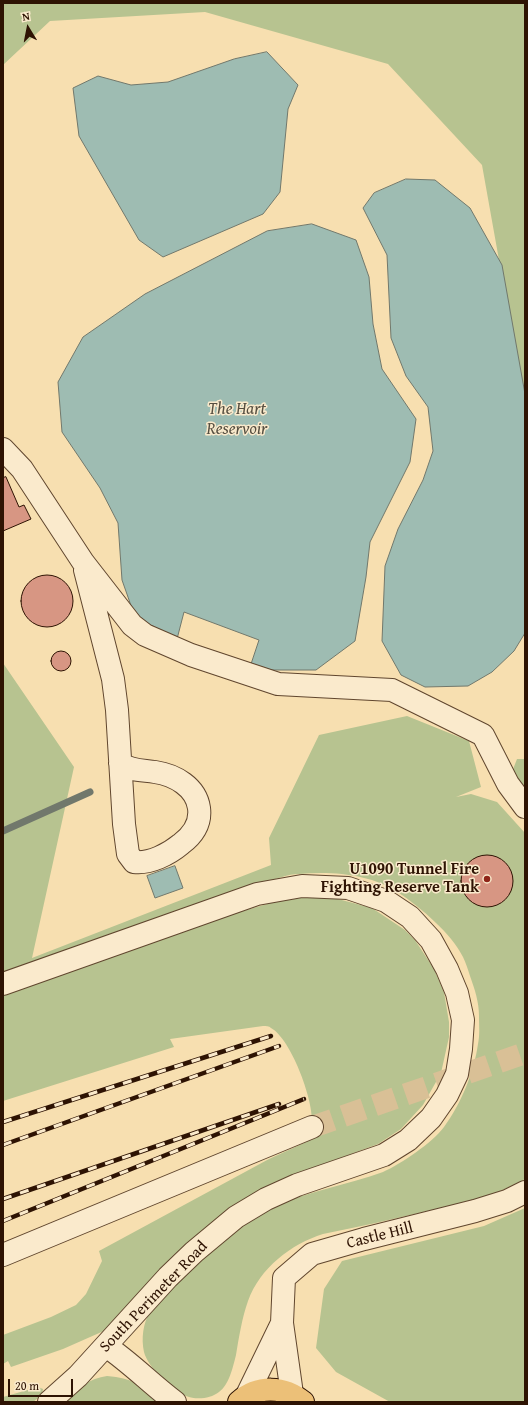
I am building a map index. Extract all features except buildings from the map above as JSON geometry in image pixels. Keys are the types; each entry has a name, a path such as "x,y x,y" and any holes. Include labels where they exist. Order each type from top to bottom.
{"highway":[{"path":"243,1399 256,1391 265,1389 283,1390 298,1398"}],"street":[{"path":"3,449 22,469 83,562 132,625 145,635 191,655 278,684 392,690 483,735 508,784 525,807"},
{"path":"83,562 113,679 117,710 120,763 124,824 128,854 134,862 140,862 149,861 172,852 187,840 197,826 200,815 199,804 195,794 188,786 172,778 157,772 127,768 120,763"},
{"name":"South Perimeter Road","path":"3,984 208,910 257,894 302,886 348,888 386,901 410,917 431,940 447,968 457,993 463,1020 461,1049 457,1074 446,1095 431,1118 408,1140 384,1156 297,1185 266,1199 236,1217 194,1252 168,1277 78,1376 49,1402"},
{"path":"3,1255 312,1127"},
{"name":"Castle Hill","path":"298,1398 282,1323 284,1278 312,1254 364,1239 475,1211 507,1201 525,1192"},
{"name":"Castle Hill","path":"243,1399 282,1323"},
{"path":"106,1346 124,1358 168,1397"}],"green space":[{"path":"3,3 525,3 525,392 521,383 482,165 388,64 205,12 50,21 3,65"},
{"path":"3,663 74,767 32,958 271,865 269,838 319,735 407,716 469,741 481,787 456,797 471,794 497,802 525,833 525,1179 488,1196 386,1221 323,1234 311,1238 288,1251 269,1268 253,1289 244,1314 236,1355 230,1375 225,1385 219,1392 207,1397 194,1398 180,1393 161,1378 146,1358 143,1347 144,1326 152,1308 209,1252 235,1231 263,1213 290,1200 383,1172 398,1164 432,1140 450,1118 470,1077 479,1041 479,1011 475,991 465,962 458,948 435,922 416,906 399,893 376,882 351,875 325,873 291,875 231,892 3,973"},
{"path":"517,759 525,759 525,791 510,777"},
{"path":"314,896 338,899 372,908 405,930 415,940 434,969 444,992 449,1022 449,1037 441,1073 423,1105 401,1129 378,1144 279,1181 106,1330 63,1349 11,1367 8,1361 3,1364 3,1335 51,1317 76,1305 86,1294 102,1261 99,1251 269,1159 309,1140 312,1121 309,1099 305,1085 293,1056 279,1034 268,1026 170,1039 174,1047 3,1101 3,995 226,916 274,902"},
{"path":"525,1208 525,1402 390,1402 336,1372 316,1348 324,1289 342,1261 484,1226"},
{"path":"107,1376 136,1383 159,1402 67,1402 65,1400 89,1382"},
{"path":"38,1387 43,1389 42,1395 33,1402 3,1402 3,1397"}],"water":[{"path":"267,52 298,85 288,109 280,192 263,214 163,257 139,240 79,136 73,88 98,76 131,85 168,82 234,59"},
{"path":"406,179 435,180 470,208 502,265 525,394 525,633 514,651 492,672 468,686 425,687 401,675 382,641 385,566 398,529 423,480 433,451 428,407 406,376 391,338 387,255 363,208 374,193"},
{"name":"The Hart Reservoir","path":"312,224 356,240 369,277 373,324 382,369 416,419 410,462 370,542 366,577 355,641 316,670 249,670 259,640 184,612 177,639 135,617 122,580 118,523 100,488 62,432 58,382 83,337 145,294 267,231"},
{"path":"175,866 183,888 155,898 147,876"}],"waterway":[{"path":"3,831 90,792"}],"tunnel":[{"path":"312,1127 525,1053"}],"railway":[{"path":"3,1122 271,1036"},
{"path":"3,1145 279,1046"},
{"path":"3,1221 304,1099"},
{"path":"3,1199 279,1104"}],"place":[{"name":"U1090 Tunnel Fire Fighting Reserve Tank","path":"487,879"}]}
